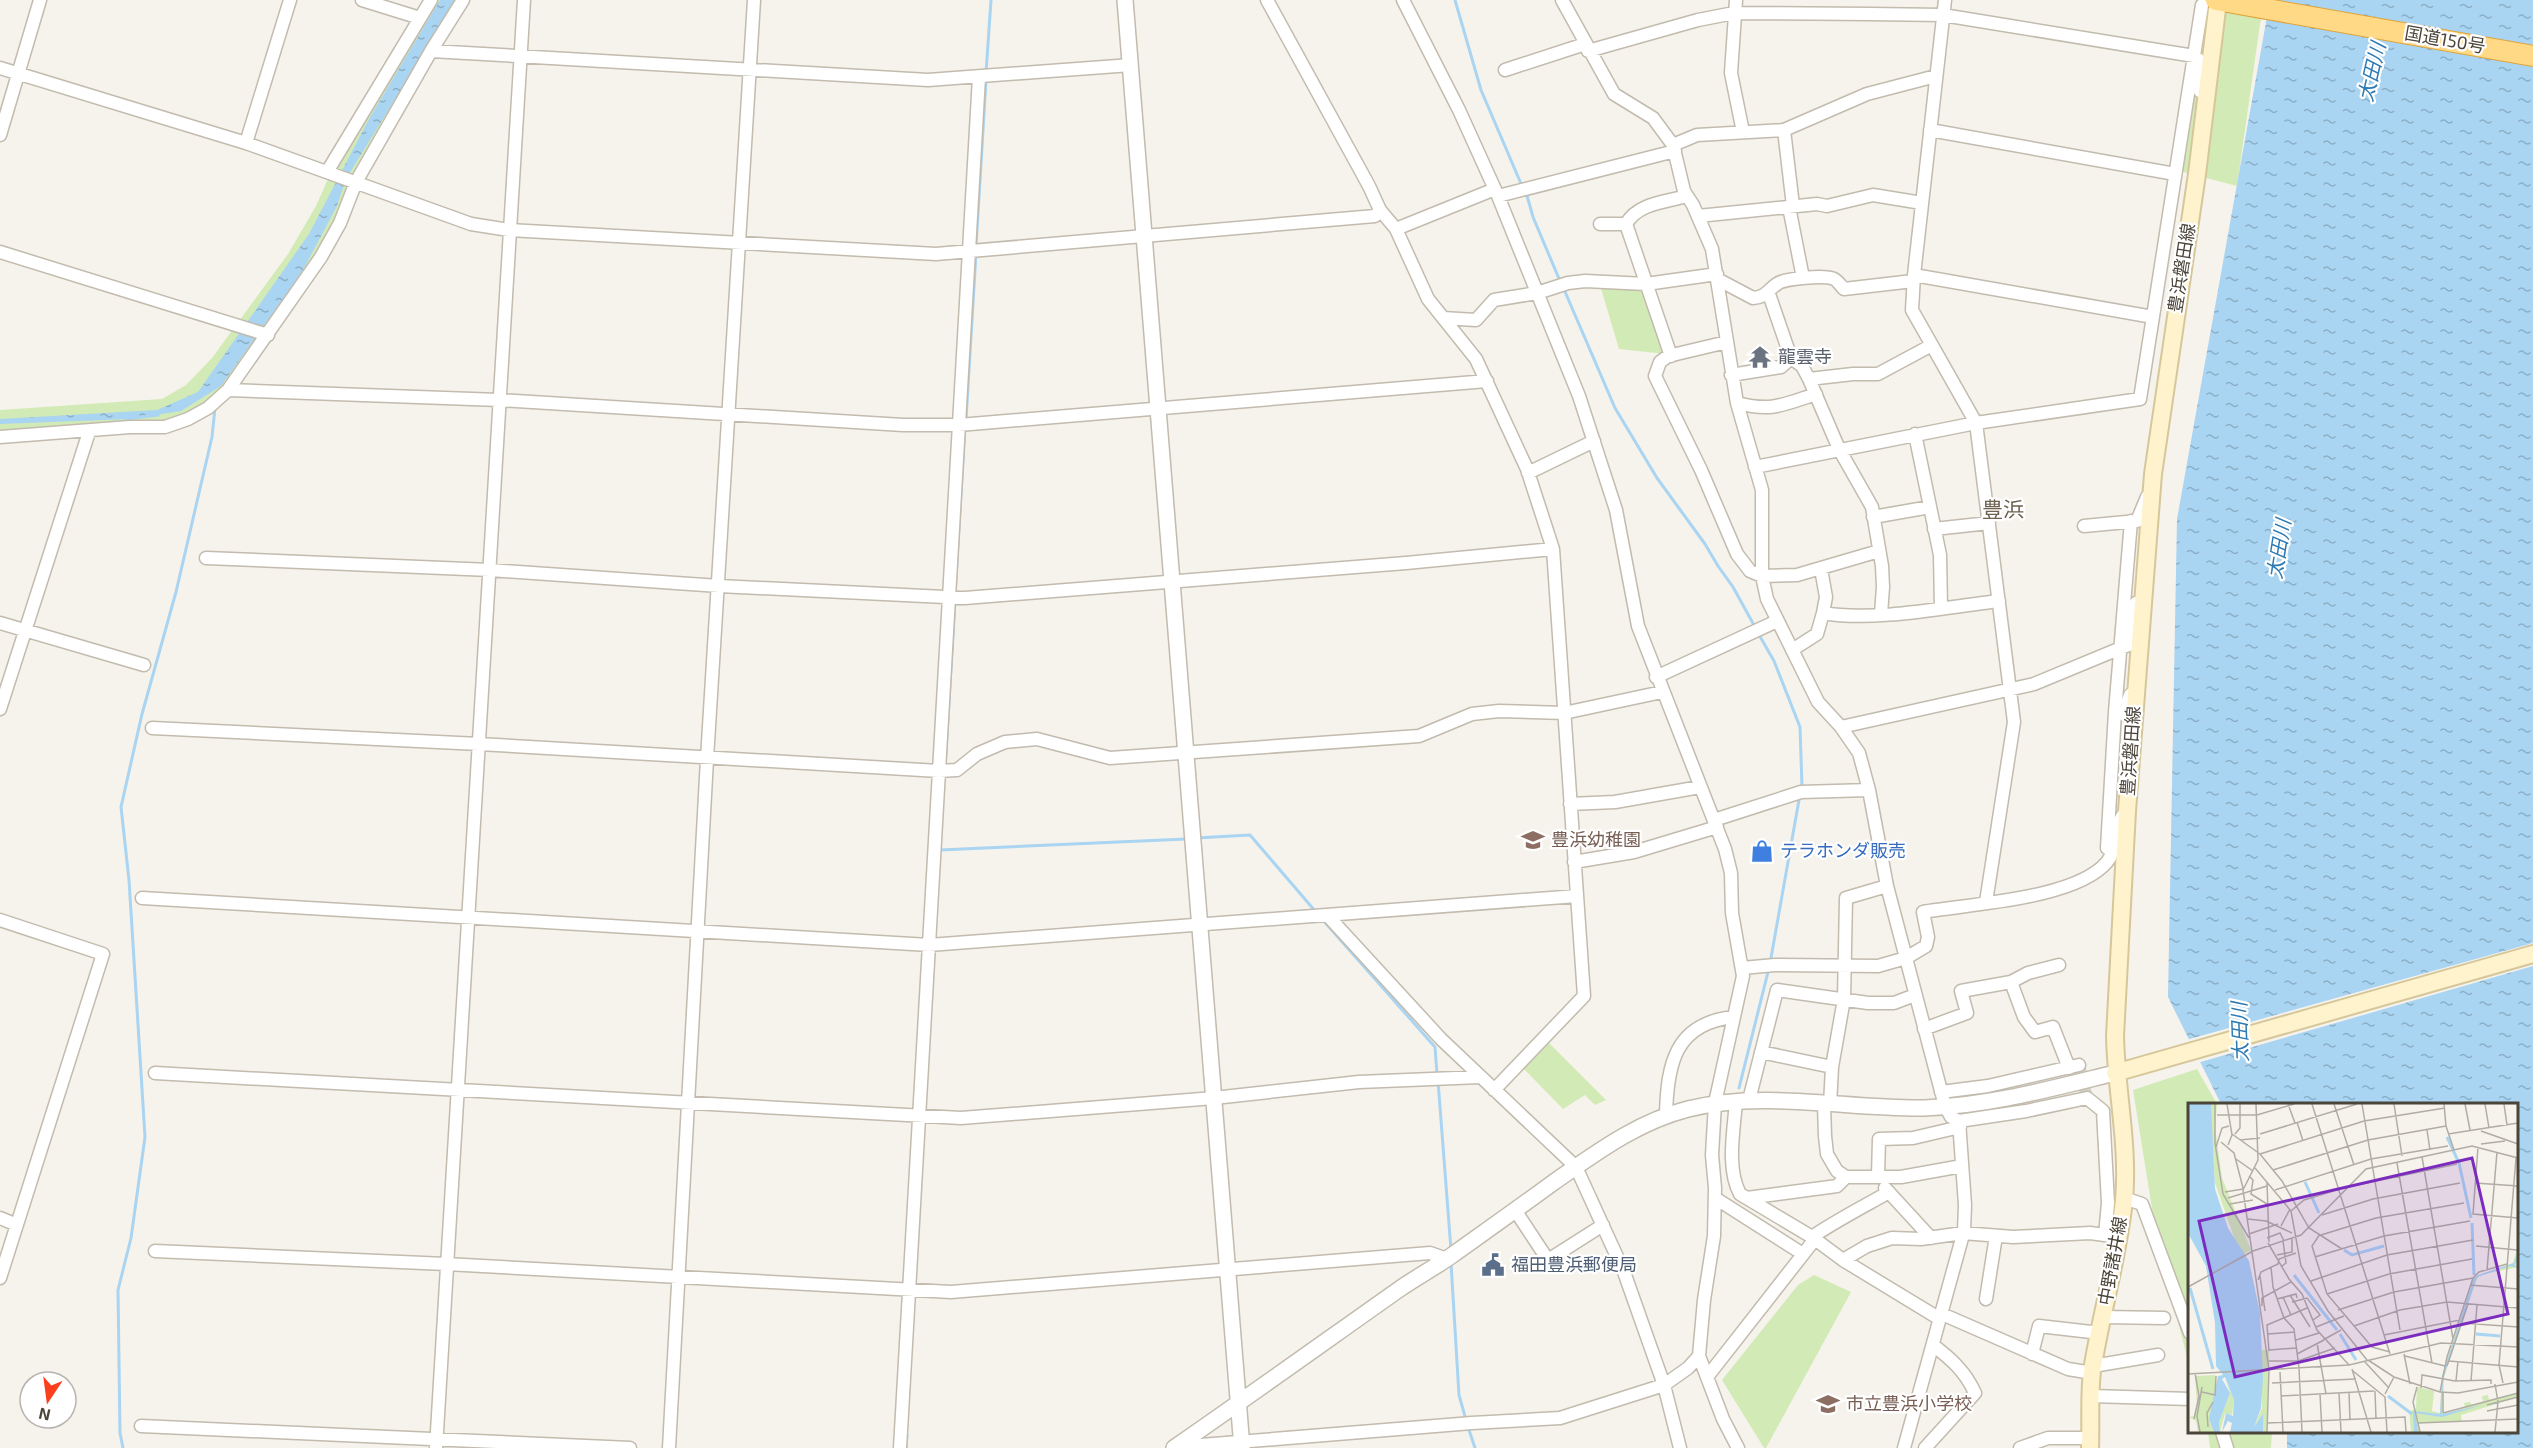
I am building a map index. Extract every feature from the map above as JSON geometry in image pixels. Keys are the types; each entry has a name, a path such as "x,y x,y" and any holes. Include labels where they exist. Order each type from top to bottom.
{"highway":[{"name":"国道150号","path":"2216,1 2533,56"}],"main road":[{"name":"豊浜磐田線","path":"2115,1073 2127,811 2152,481 2203,127 2216,1"},
{"path":"2115,1073 2533,954"},
{"name":"中野諸井線","path":"2090,1443 2093,1369 2112,1236 2124,1198 2124,1160 2115,1073"}],"street":[{"path":"0,135 40,0"},
{"path":"246,144 290,0"},
{"path":"362,0 420,18"},
{"path":"327,172 431,0"},
{"path":"0,437 130,428 165,428 208,408 228,390 321,257 340,223 356,183 431,51 463,0"},
{"path":"436,1443 524,0"},
{"path":"669,1448 707,759 754,0"},
{"path":"1125,0 1242,1445"},
{"path":"1267,0 1370,186 1380,210 1396,230 1428,299 1476,359 1528,473 1552,549 1584,996 1494,1090"},
{"path":"1403,0 1460,110 1497,193 1579,396 1616,510 1638,626 1715,824 1731,873 1732,913 1743,983 1715,1103 1712,1155 1715,1198 1714,1236 1704,1300 1699,1356 1738,1448"},
{"path":"1562,0 1614,94 1653,118 1674,148 1684,191 1712,249 1731,375 1761,490 1762,576 1767,599 1818,702 1841,727 1859,753 1869,790 1887,886 1924,1029 1943,1099 1952,1117 1959,1124 1965,1205 1963,1233 1904,1448"},
{"path":"1736,0 1731,73 1743,132"},
{"path":"1945,0 1913,278 1912,309 1976,423 1999,601 2014,722 1986,902"},
{"path":"1755,467 1976,423 2140,399 2194,56 2216,1"},
{"path":"1505,70 1587,47 1734,13 1943,15 2194,56 2199,60 2201,74 2199,110 2203,127"},
{"path":"431,51 928,80 1131,65"},
{"path":"0,68 246,144 473,225 509,230 936,254 1375,216 1380,210"},
{"path":"1396,230 1497,193 1674,148 1698,135 1784,130 1867,94 1936,76"},
{"path":"900,1448 979,77"},
{"path":"1784,130 1791,206 1803,278"},
{"path":"1930,130 2175,174"},
{"path":"1698,216 1791,206 1817,204 1827,206 1873,195 1922,203"},
{"path":"1671,356 1626,224 1639,208 1687,196"},
{"path":"1600,224 1626,224"},
{"path":"0,252 268,335"},
{"path":"1443,318 1476,320 1494,300 1537,293 1568,283 1585,281 1646,284 1718,277 1753,298 1769,294 1778,283 1803,278 1836,279 1844,290 1913,278 2153,317"},
{"path":"1769,294 1791,358 1802,366 1839,449 1872,507 1883,587 1881,614"},
{"path":"1727,342 1671,356 1660,362 1655,376 1701,470 1737,554 1750,571 1762,576 1797,575 1821,570 1879,551"},
{"path":"1809,379 1853,374 1878,374 1932,345"},
{"path":"1731,375 1781,367 1791,358"},
{"path":"228,390 499,400 903,425 959,425 1487,381"},
{"path":"1737,403 1757,408 1770,408 1816,394"},
{"path":"0,709 89,432"},
{"path":"1915,434 1940,555 1941,607"},
{"path":"1528,473 1594,441"},
{"path":"2084,526 2139,519 2152,481"},
{"path":"1873,517 1930,507"},
{"path":"2106,864 2115,712 2131,521"},
{"path":"1934,530 1989,523"},
{"path":"206,558 490,570 719,586 948,598 1172,583 1552,549"},
{"path":"1792,650 1817,634 1826,597 1821,570"},
{"path":"1841,727 2034,684 2129,645 2138,590 2145,576"},
{"path":"1823,613 1842,616 1881,614 1999,601"},
{"path":"1656,677 1777,621"},
{"path":"0,623 144,665"},
{"path":"152,728 479,744 939,771 957,770 977,754 1005,742 1037,739 1110,758 1419,736 1472,714 1490,712 1564,713 1662,692"},
{"path":"2115,712 2123,714 2130,695 2136,692"},
{"path":"1570,804 1615,802 1700,787"},
{"path":"1574,862 1634,852 1801,792 1869,790"},
{"path":"1742,968 1775,965 1878,966 1906,958 1926,946 1928,937 1923,912 2030,897 2055,891 2086,878 2106,864 2112,856 2121,817 2127,811"},
{"path":"1887,886 1846,898 1844,999 1827,1105 1824,1136 1827,1154 1837,1171 1846,1177 1901,1177 1962,1166"},
{"path":"142,898 929,945 1577,896"},
{"path":"1328,916 1441,1039 1576,1167 1624,1272 1664,1385 1680,1448"},
{"path":"0,920 103,954 0,1278"},
{"path":"1924,1029 1967,1013 1961,991 2011,982 2028,973 2060,965"},
{"path":"1943,1099 2074,1066 2053,1027 2035,1032 2024,1017 2011,982"},
{"path":"1915,995 1894,1002 1868,1003 1777,990 1761,1052 1742,1100 1732,1167 1735,1185 1740,1194 1814,1238 1843,1260 1941,1316 2068,1370 2093,1369 2158,1355"},
{"path":"1666,1116 1670,1068 1685,1037 1697,1027 1715,1019 1734,1017"},
{"path":"1761,1052 1832,1067"},
{"path":"155,1073 960,1118 1214,1098 1359,1082 1480,1077"},
{"path":"1174,1448 1610,1143 1666,1116 1715,1103 1742,1100 1873,1107 1943,1099 2020,1095 2115,1073"},
{"path":"1843,1260 1867,1246 1892,1238 1931,1238 1963,1233 1996,1236 2090,1233 2112,1236 2103,1111 2087,1098 1959,1124 1913,1138 1879,1139 1877,1176 1931,1238"},
{"path":"1748,1198 1837,1186 1846,1177"},
{"path":"1707,1377 1814,1238 1840,1218 1889,1192"},
{"path":"1715,1198 1803,1254"},
{"path":"2124,1198 2142,1204 2188,1328"},
{"path":"1515,1210 1548,1260 1603,1225"},
{"path":"0,1218 17,1225"},
{"path":"1986,1299 1996,1236"},
{"path":"155,1251 446,1264 951,1292 1227,1272 1430,1253 1447,1259"},
{"path":"2032,1354 2039,1326 2101,1325 2164,1318"},
{"path":"1925,1448 1975,1393 1968,1379 1953,1360 1933,1345"},
{"path":"1169,1448 1242,1445 1560,1418 1664,1385 1688,1368 1699,1356"},
{"path":"2091,1396 2188,1399"},
{"path":"141,1426 436,1443 630,1448"},
{"path":"2223,1433 2227,1448"},
{"path":"2020,1448 2048,1438 2090,1443"}],"green space":[{"path":"431,0 462,0 340,223 217,400 179,422 0,433 0,410 162,399 186,385 212,358 288,254 316,206 343,145"},
{"path":"2206,0 2266,0 2260,24 2237,186 2176,170"},
{"path":"1600,285 1644,287 1666,354 1619,349"},
{"path":"1549,1043 1606,1100 1595,1105 1585,1095 1563,1109 1522,1067"},
{"path":"2197,1069 2216,1103 2188,1103 2188,1360 2158,1246 2133,1090"},
{"path":"1814,1275 1851,1292 1764,1448 1722,1380 1798,1285"},
{"path":"2208,1433 2272,1433 2271,1448 2210,1448"}],"water":[{"path":"440,0 456,0 346,179 337,206 302,272 221,386 181,411 130,419 0,424 0,419 157,410 198,392 309,234 369,119"},
{"name":"太田川","path":"2270,0 2533,0 2533,1448 2287,1448 2287,1433 2518,1433 2518,1103 2221,1103 2168,997 2177,519"}],"pier":[{"path":"2533,943 2533,966 2197,1063 2186,1040"}],"waterway":[{"path":"986,73 991,0"},
{"path":"1455,0 1481,90 1522,186"},
{"path":"976,247 986,80"},
{"path":"1526,192 1533,217 1560,281"},
{"path":"966,420 976,253"},
{"path":"1563,287 1615,408 1657,478 1733,587 1755,627"},
{"path":"123,1448 120,1433 118,1290 131,1238 145,1137 129,880 121,807 142,714 176,592 212,437 215,408"},
{"path":"126,419 158,415"},
{"path":"955,594 965,427"},
{"path":"945,768 955,601"},
{"path":"1758,633 1774,661 1800,727 1802,787"},
{"path":"1771,958 1799,800"},
{"path":"1196,838 1250,835 1316,912"},
{"path":"940,850 1186,839"},
{"path":"1322,919 1435,1047 1437,1074"},
{"path":"1739,1088 1768,972"},
{"path":"1438,1081 1451,1250"},
{"path":"1451,1263 1459,1395 1466,1420"},
{"path":"1468,1427 1475,1448"},
{"path":"906,1448 907,1436"}],"tunnel":[{"path":"2079,1065 2087,1098"}],"place":[{"name":"龍雲寺","path":"1760,357"},
{"name":"豊浜幼稚園","path":"1533,840"},
{"name":"テラホンダ販売","path":"1762,851"},
{"name":"福田豊浜郵便局","path":"1493,1265"},
{"name":"市立豊浜小学校","path":"1828,1404"}],"district":[{"name":"豊浜","path":"2003,510"}]}
